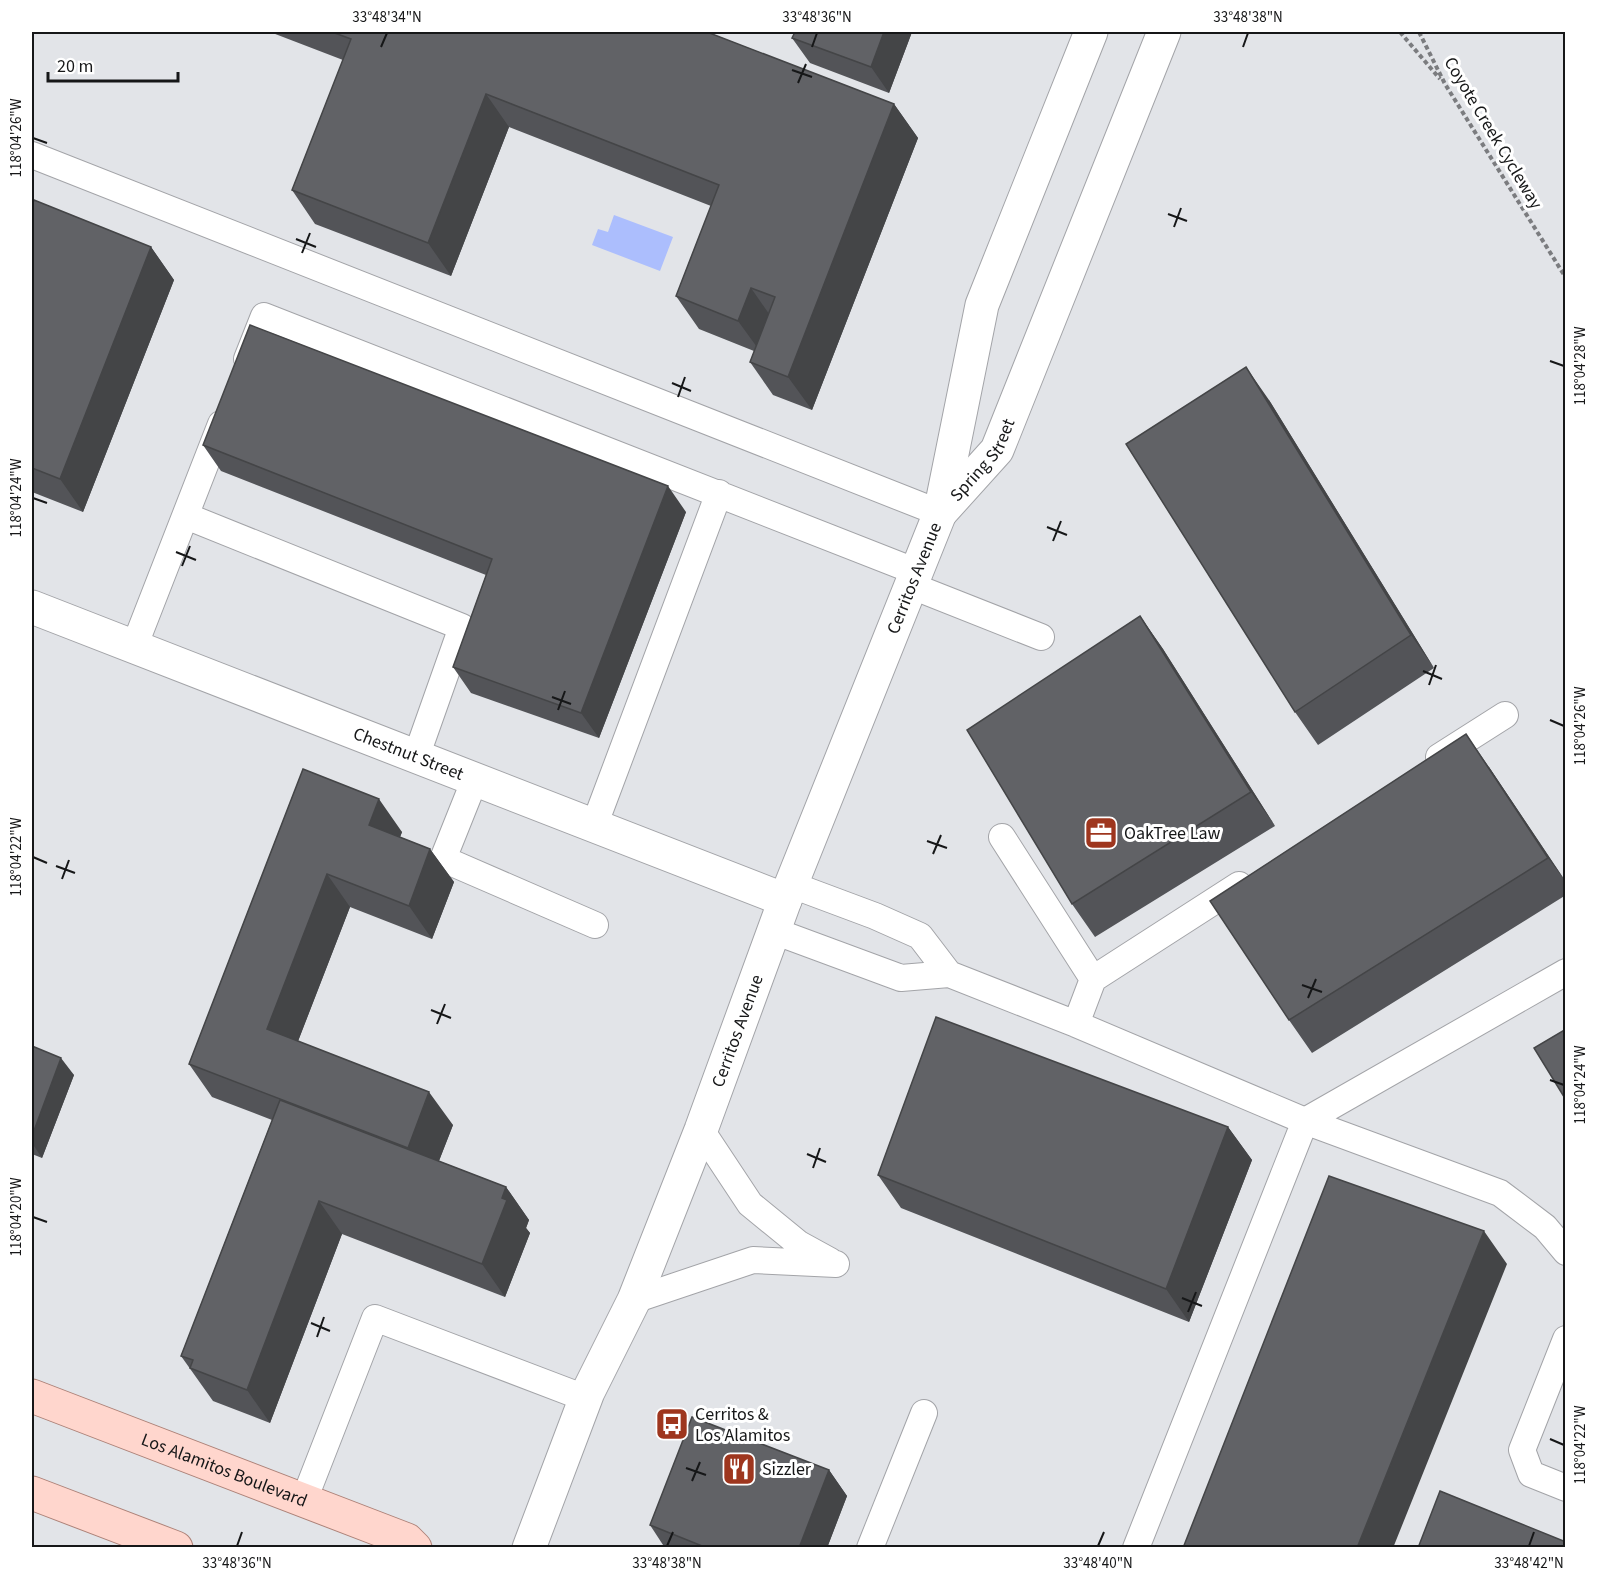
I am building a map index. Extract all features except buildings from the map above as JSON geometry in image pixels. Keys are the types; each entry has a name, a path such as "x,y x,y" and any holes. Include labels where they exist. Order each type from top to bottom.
{"main road":[{"name":"Spring Street","path":"940,513 982,305 1091,32"},
{"name":"Spring Street","path":"940,513 997,450 1164,32"},
{"name":"Cerritos Avenue","path":"529,1548 585,1398 634,1300 701,1130 774,931 940,513"},
{"name":"Chestnut Street","path":"32,606 594,826 789,893"},
{"name":"Los Alamitos Boulevard","path":"32,1396 407,1540 415,1548"},
{"path":"32,1493 176,1548"}],"lane":[{"path":"32,155 940,513"},
{"path":"134,647 264,316 719,493 1041,637"},
{"path":"594,826 719,493"},
{"path":"186,516 462,627 416,757"},
{"path":"1414,773 1505,715"},
{"path":"475,779 443,859 594,925"},
{"path":"1002,837 1094,979"},
{"path":"1076,1024 1094,979 1264,869"},
{"path":"789,893 920,936 949,974"},
{"path":"774,931 901,978 949,974 1076,1024 1305,1121 1500,1193 1545,1227 1566,1252"},
{"path":"1136,1548 1305,1121 1566,972"},
{"path":"634,1300 753,1260 836,1264 799,1244 750,1204 701,1130"},
{"path":"304,1500 375,1318 585,1398"},
{"path":"1566,1339 1522,1450 1532,1474 1566,1488"},
{"path":"870,1548 924,1413"}],"path":[{"path":"1400,32 1445,84"},
{"name":"Coyote Creek Cycleway","path":"1419,32 1445,84 1566,278"}],"water":[{"path":"614,215 673,237 660,271 592,245 598,229 608,232"}],"place":[{"name":"OakTree Law","path":"1101,833"},
{"name":"Cerritos & Los Alamitos","path":"672,1424"},
{"name":"Sizzler","path":"739,1469"}]}
